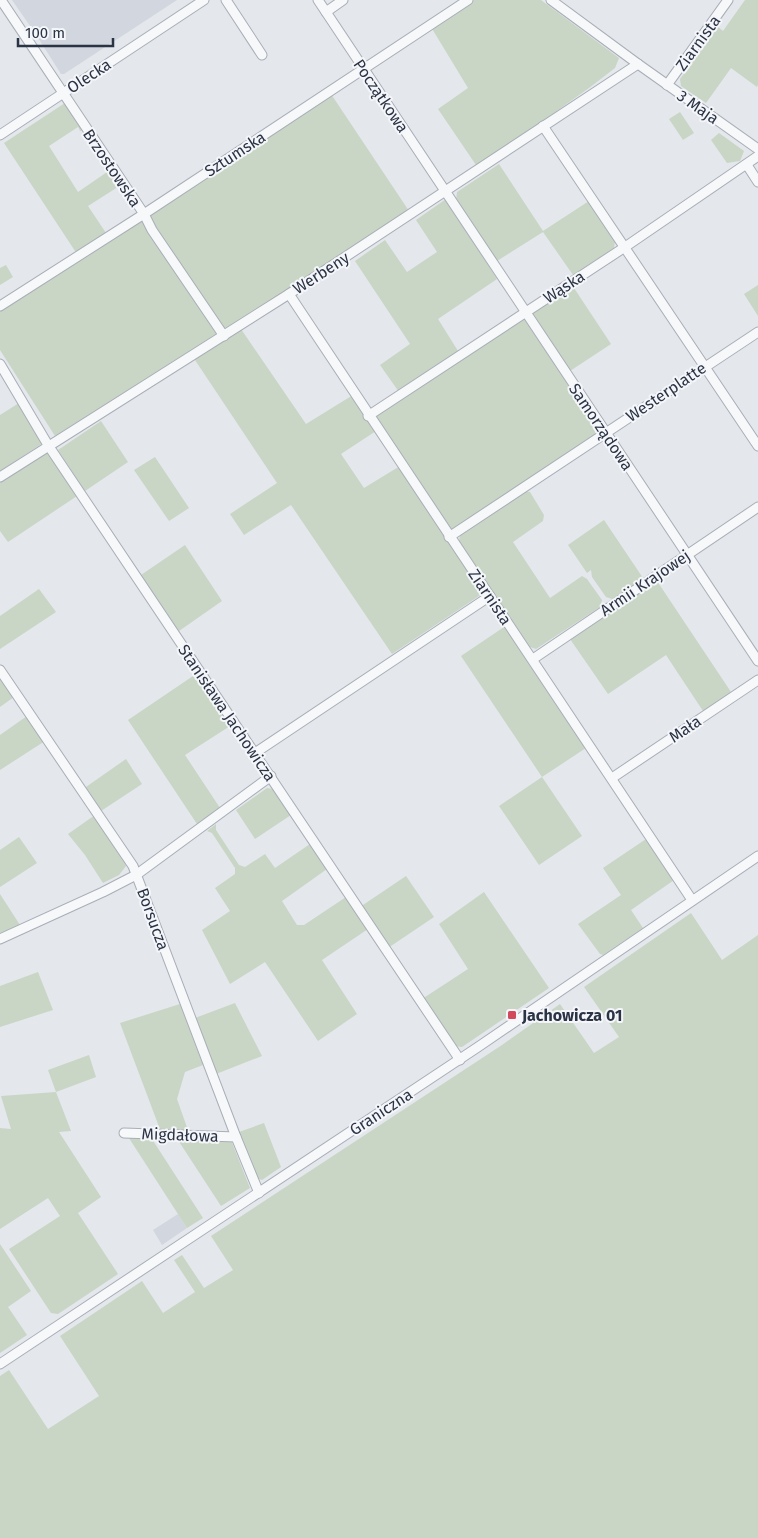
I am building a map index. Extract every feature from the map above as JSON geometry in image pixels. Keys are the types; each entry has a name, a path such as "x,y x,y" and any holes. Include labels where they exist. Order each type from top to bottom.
{"street":[{"name":"Brzostowska","path":"1,0 224,336"},
{"name":"Olecka","path":"0,135 204,0"},
{"path":"226,0 262,55"},
{"name":"Początkowa","path":"318,0 445,191"},
{"path":"326,12 344,0"},
{"name":"Sztumska","path":"0,306 144,214 468,0"},
{"name":"3 Maja","path":"551,0 758,149"},
{"name":"Ziarnista","path":"667,85 728,0"},
{"name":"Werbeny","path":"0,477 289,294 638,64"},
{"path":"543,126 758,446"},
{"name":"Wąska","path":"368,416 625,247 758,156"},
{"path":"747,165 758,182"},
{"name":"Samorządowa","path":"445,191 758,661"},
{"name":"Ziarnista","path":"289,294 368,416 692,900"},
{"name":"Westerplatte","path":"449,537 758,332"},
{"name":"Stanisława Jachowicza","path":"0,364 48,445 460,1060"},
{"name":"Armii Krajowej","path":"532,660 758,507"},
{"path":"255,753 490,596"},
{"name":"Borsucza","path":"0,670 127,858 136,875 259,1193"},
{"name":"Mała","path":"612,778 758,680"},
{"path":"0,939 136,875 270,776"},
{"name":"Graniczna","path":"0,1364 460,1060 758,856"},
{"name":"Migdałowa","path":"124,1132 236,1137"}],"shaded area":[{"path":"12,0 177,0 64,74 61,74"},
{"path":"178,1214 187,1228 162,1245 153,1230"}],"green space":[{"path":"474,0 541,0 619,58 615,68 589,88 476,165 438,109 468,88 431,27"},
{"path":"745,0 758,0 758,85 757,87 731,68 706,103 681,86 680,79 718,27 723,31"},
{"path":"331,94 409,211 225,331 149,217"},
{"path":"65,103 83,130 80,131 78,127 49,146 78,192 110,170 121,185 88,206 106,233 77,254 4,143"},
{"path":"680,112 694,133 683,140 669,119"},
{"path":"719,133 744,151 740,161 727,163 711,140"},
{"path":"499,164 543,231 589,201 615,241 614,248 573,275 543,232 497,261 456,200 457,192"},
{"path":"446,199 497,279 438,319 458,351 399,392 380,365 410,344 355,261 385,240 407,272 437,252 416,220"},
{"path":"141,219 218,335 55,436 0,350 0,310"},
{"path":"6,265 13,277 0,285 0,268"},
{"path":"572,285 611,344 570,371 530,313"},
{"path":"758,285 758,316 744,294"},
{"path":"524,317 597,426 594,437 449,533 372,417"},
{"path":"241,329 306,424 353,395 376,431 341,454 364,488 400,466 485,592 392,654 291,505 244,535 230,514 277,483 193,357"},
{"path":"19,403 43,443 0,471 0,415"},
{"path":"101,421 128,462 85,491 58,450"},
{"path":"46,449 77,496 8,542 0,531 0,480"},
{"path":"155,457 189,508 169,521 134,470"},
{"path":"526,491 530,492 544,515 543,521 513,542 550,598 582,576 587,579 602,600 600,607 536,649 530,647 459,541 460,535"},
{"path":"604,520 643,578 612,599 606,597 592,577 591,570 587,573 568,545"},
{"path":"185,545 222,601 179,631 141,575"},
{"path":"657,581 731,692 703,711 666,655 608,694 570,639"},
{"path":"39,589 56,612 0,649 0,616"},
{"path":"507,625 589,746 542,777 461,656"},
{"path":"196,674 230,726 185,755 220,808 197,824 128,720"},
{"path":"0,676 14,697 0,707"},
{"path":"27,716 45,741 0,770 0,735"},
{"path":"126,759 142,784 101,811 85,789"},
{"path":"542,777 582,836 539,865 499,806"},
{"path":"267,788 273,789 291,815 255,839 236,810"},
{"path":"95,815 123,857 126,866 119,875 103,883 85,855 68,834"},
{"path":"216,824 216,830 239,865 245,867 265,854 275,868 310,844 327,869 282,901 297,925 304,925 346,897 368,929 322,960 357,1014 318,1041 265,962 230,984 202,930 230,911 215,888 235,874 235,868 212,833 207,831"},
{"path":"19,837 37,863 0,887 0,850"},
{"path":"649,837 677,878 631,910 643,928 603,955 600,954 578,924 621,895 603,868"},
{"path":"406,876 434,917 388,948 360,907"},
{"path":"484,892 549,988 462,1047 453,1046 422,999 468,969 439,924"},
{"path":"0,894 20,925 0,933"},
{"path":"691,913 722,960 758,935 758,1538 0,1538 0,1376 9,1370 48,1429 99,1396 60,1336 142,1281 163,1313 195,1292 174,1260 182,1255 204,1288 233,1270 211,1236 502,1045 560,1004 594,1053 619,1037 584,987"},
{"path":"38,972 53,1010 0,1027 0,986"},
{"path":"235,1003 262,1056 216,1074 195,1018"},
{"path":"180,1004 203,1065 185,1072 177,1099 189,1133 161,1132 120,1023"},
{"path":"89,1055 96,1077 56,1092 48,1070"},
{"path":"56,1092 71,1131 59,1132 101,1197 78,1213 118,1274 58,1314 51,1313 9,1249 60,1216 48,1198 0,1229 0,1128 11,1129 1,1096"},
{"path":"264,1123 281,1167 262,1180 256,1178 239,1132"},
{"path":"127,1135 150,1136 203,1218 187,1228"},
{"path":"176,1137 231,1140 250,1188 221,1206"},
{"path":"0,1244 31,1291 8,1307 27,1335 0,1353"}],"place":[{"name":"Jachowicza 01","path":"512,1015"}]}
